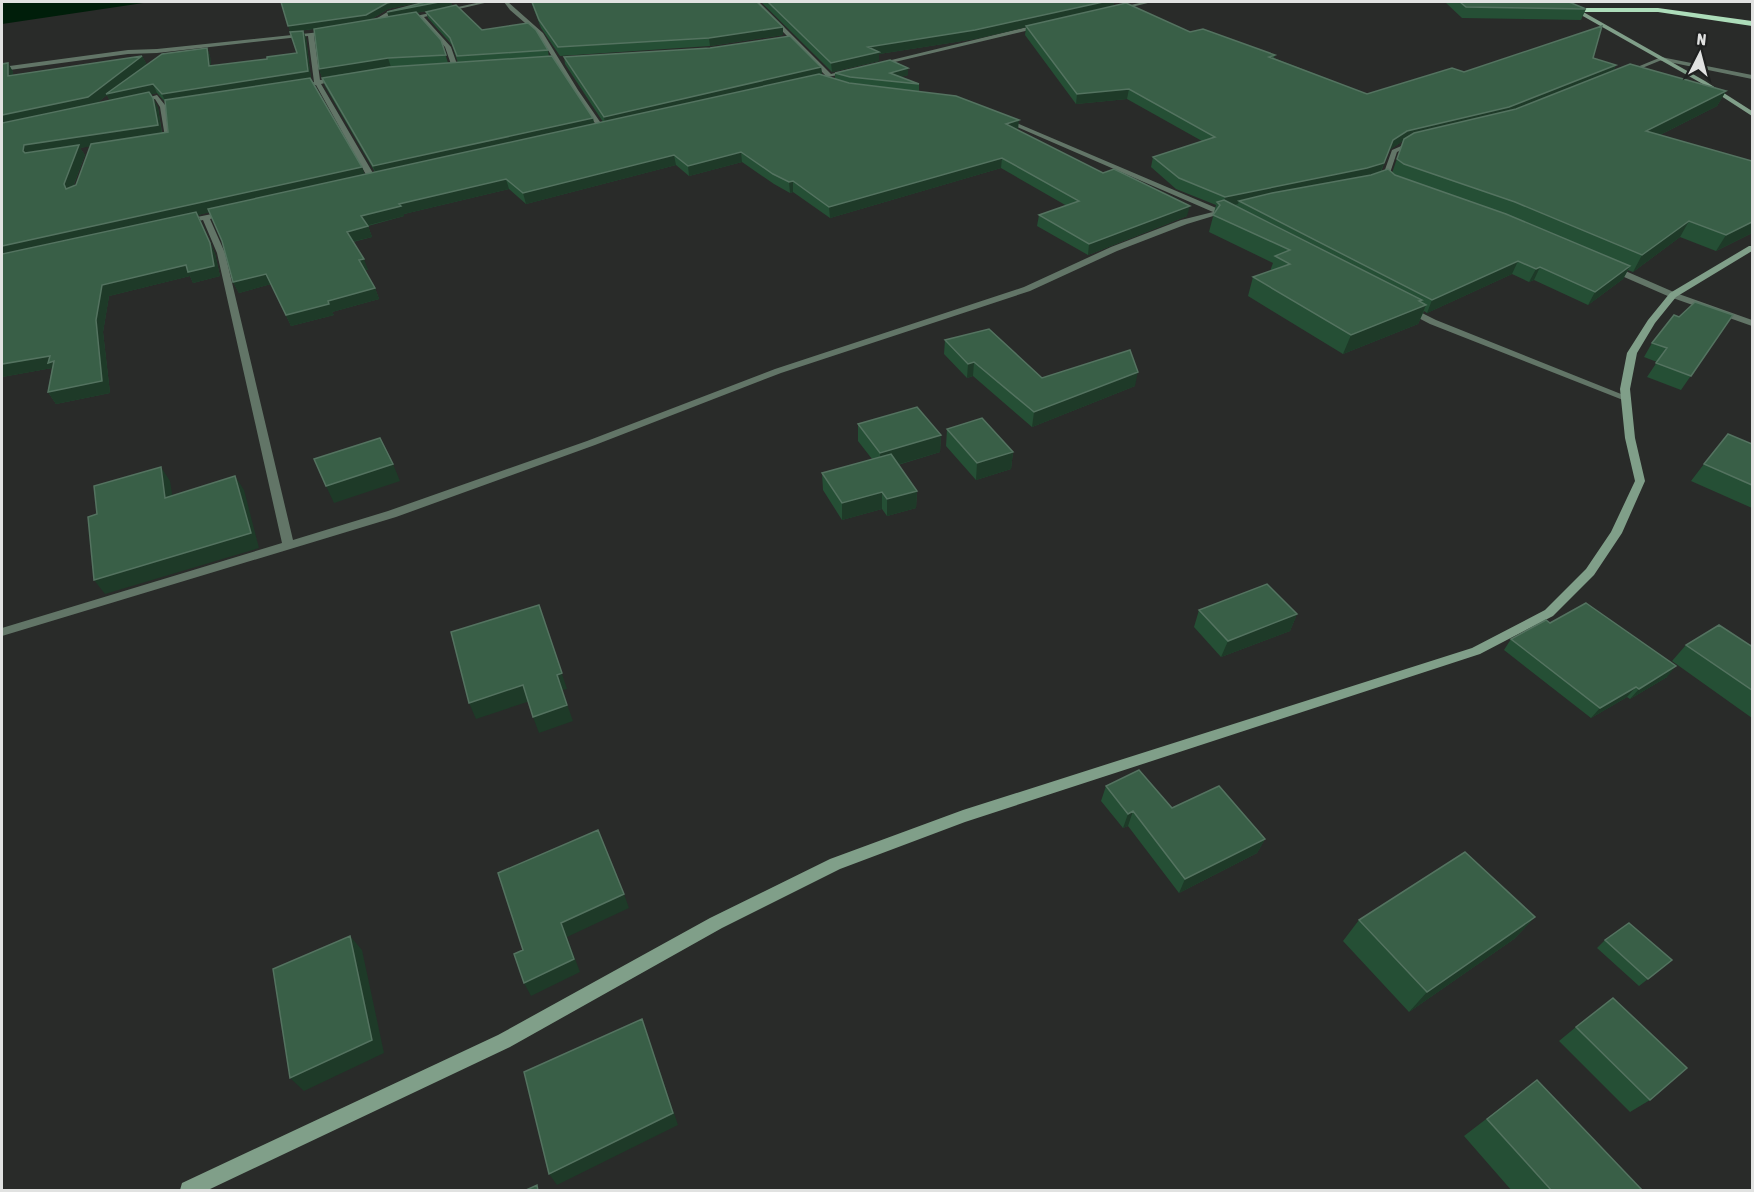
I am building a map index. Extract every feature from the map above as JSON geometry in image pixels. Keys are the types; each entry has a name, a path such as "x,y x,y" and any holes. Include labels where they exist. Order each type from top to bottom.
{"highway":[{"path":"1559,2 1576,10 1658,10 1752,24"}],"street":[{"path":"367,26 381,15 401,8 436,2"},
{"path":"396,21 486,2"},
{"path":"506,2 541,34 602,129"},
{"path":"756,2 830,76"},
{"path":"1104,11 1149,2"},
{"path":"1576,10 1703,82 1752,114"},
{"path":"420,16 448,46 455,67"},
{"path":"356,27 386,23"},
{"path":"871,66 1047,24"},
{"path":"2,69 128,52 176,49 333,31"},
{"path":"311,34 310,45 315,56 318,84 373,180"},
{"path":"781,40 791,38"},
{"path":"166,56 176,49"},
{"path":"1617,77 1661,59 1752,77"},
{"path":"546,62 569,61"},
{"path":"444,68 466,67"},
{"path":"807,81 861,68"},
{"path":"287,88 352,77"},
{"path":"818,78 839,85"},
{"path":"136,101 157,97 163,107 169,139 147,142"},
{"path":"163,107 186,104"},
{"path":"992,114 1231,218"},
{"path":"591,131 613,126"},
{"path":"1376,180 1385,176 1394,151 1406,144 1428,139"},
{"path":"1385,176 1394,183"},
{"path":"362,183 384,177"},
{"path":"2,632 392,514 591,443 778,371 1027,289 1114,249 1184,222 1239,208"},
{"path":"174,225 239,210"},
{"path":"206,218 221,254 288,544"},
{"path":"189,1191 504,1041 716,923 836,864 963,816 1476,651 1549,614 1590,572 1616,533 1640,481 1630,438 1625,389 1632,353 1651,322 1673,295 1752,248"},
{"path":"1599,263 1673,295 1752,323"},
{"path":"1401,305 1433,322 1626,398"}],"shaded area":[{"path":"2,2 150,2 2,24"}],"building":[{"path":"281,2 392,2 366,15 288,26"},
{"path":"425,2 439,2 387,12"},
{"path":"532,2 757,2 783,27 709,38 558,47 539,20"},
{"path":"768,2 1103,2 975,30 868,47 879,52 831,63"},
{"path":"1460,2 1569,2 1586,9 1466,7"},
{"path":"1126,3 1190,32 1203,29 1275,55 1269,57 1367,94 1452,68 1464,72 1602,26 1593,58 1616,65 1509,107 1407,131 1393,140 1384,163 1225,197 1179,178 1153,157 1215,137 1129,89 1077,94 1026,26"},
{"path":"456,5 482,30 528,23 536,30 548,50 457,56 450,38 426,12"},
{"path":"416,12 441,40 446,55 388,58 319,69 314,29"},
{"path":"303,31 308,71 162,94 153,84 106,94 162,54 207,48 209,66 267,59 267,57 297,53 290,32"},
{"path":"790,36 821,67 604,117 564,57 710,48"},
{"path":"142,56 88,97 2,115 2,64 8,63 8,76"},
{"path":"552,56 593,118 373,166 322,78 389,67"},
{"path":"890,60 908,68 890,73 919,84 850,77 835,73"},
{"path":"1630,64 1726,91 1646,131 1752,161 1752,222 1726,235 1689,221 1642,255 1515,202 1404,164 1397,159 1404,139 1414,133 1516,109"},
{"path":"819,74 849,83 956,96 1019,120 1006,124 1103,173 1114,169 1190,206 1089,244 1039,215 1079,201 1002,158 829,207 793,181 789,182 773,174 741,152 688,166 674,155 523,193 506,179 399,204 401,206 361,216 368,226 347,232 364,259 359,260 375,288 328,301 329,304 286,315 266,274 233,282 222,241 208,209"},
{"path":"310,78 362,167 2,246 2,123 149,92 153,98 158,125 24,145 25,153 79,145 64,184 66,189 76,185 91,144 168,132 165,100"},
{"path":"1388,169 1395,175 1506,214 1630,266 1595,292 1540,267 1536,269 1518,261 1432,300 1239,201 1371,175"},
{"path":"1224,200 1422,300 1419,301 1426,305 1351,335 1253,277 1290,264 1275,256 1290,250 1213,215 1220,205 1217,202"},
{"path":"196,212 210,243 214,266 188,272 186,265 102,285 96,320 102,381 48,392 54,361 48,363 50,356 2,364 2,254"},
{"path":"1695,302 1733,315 1691,376 1656,363 1667,348 1652,343 1674,315 1679,317"},
{"path":"989,329 1042,378 1130,350 1138,372 1034,412 974,362 968,364 945,340"},
{"path":"917,407 941,435 880,453 858,424"},
{"path":"982,418 1013,452 977,463 947,429"},
{"path":"1728,434 1752,444 1752,485 1704,464"},
{"path":"380,438 393,464 326,486 314,459"},
{"path":"891,454 917,491 887,499 882,492 842,503 822,473"},
{"path":"161,467 165,498 235,476 251,533 94,580 88,517 97,514 94,486"},
{"path":"1267,584 1297,614 1228,641 1199,610"},
{"path":"1586,603 1676,666 1639,689 1636,687 1600,708 1511,639 1546,620 1550,623"},
{"path":"539,605 562,673 557,675 567,705 533,717 523,685 469,703 451,632"},
{"path":"1719,625 1751,646 1752,644 1752,690 1686,645"},
{"path":"1139,770 1172,808 1219,786 1265,839 1185,879 1133,811 1128,814 1106,786"},
{"path":"598,830 624,894 561,923 574,959 524,983 514,954 523,950 498,873"},
{"path":"1465,852 1535,917 1427,992 1359,920"},
{"path":"1629,923 1672,960 1648,979 1605,940"},
{"path":"350,936 372,1040 290,1078 273,969"},
{"path":"1613,998 1687,1068 1650,1100 1576,1027"},
{"path":"642,1019 673,1113 549,1174 524,1072"},
{"path":"1537,1080 1643,1191 1552,1191 1487,1119"},
{"path":"537,1185 538,1191 524,1191"}]}
